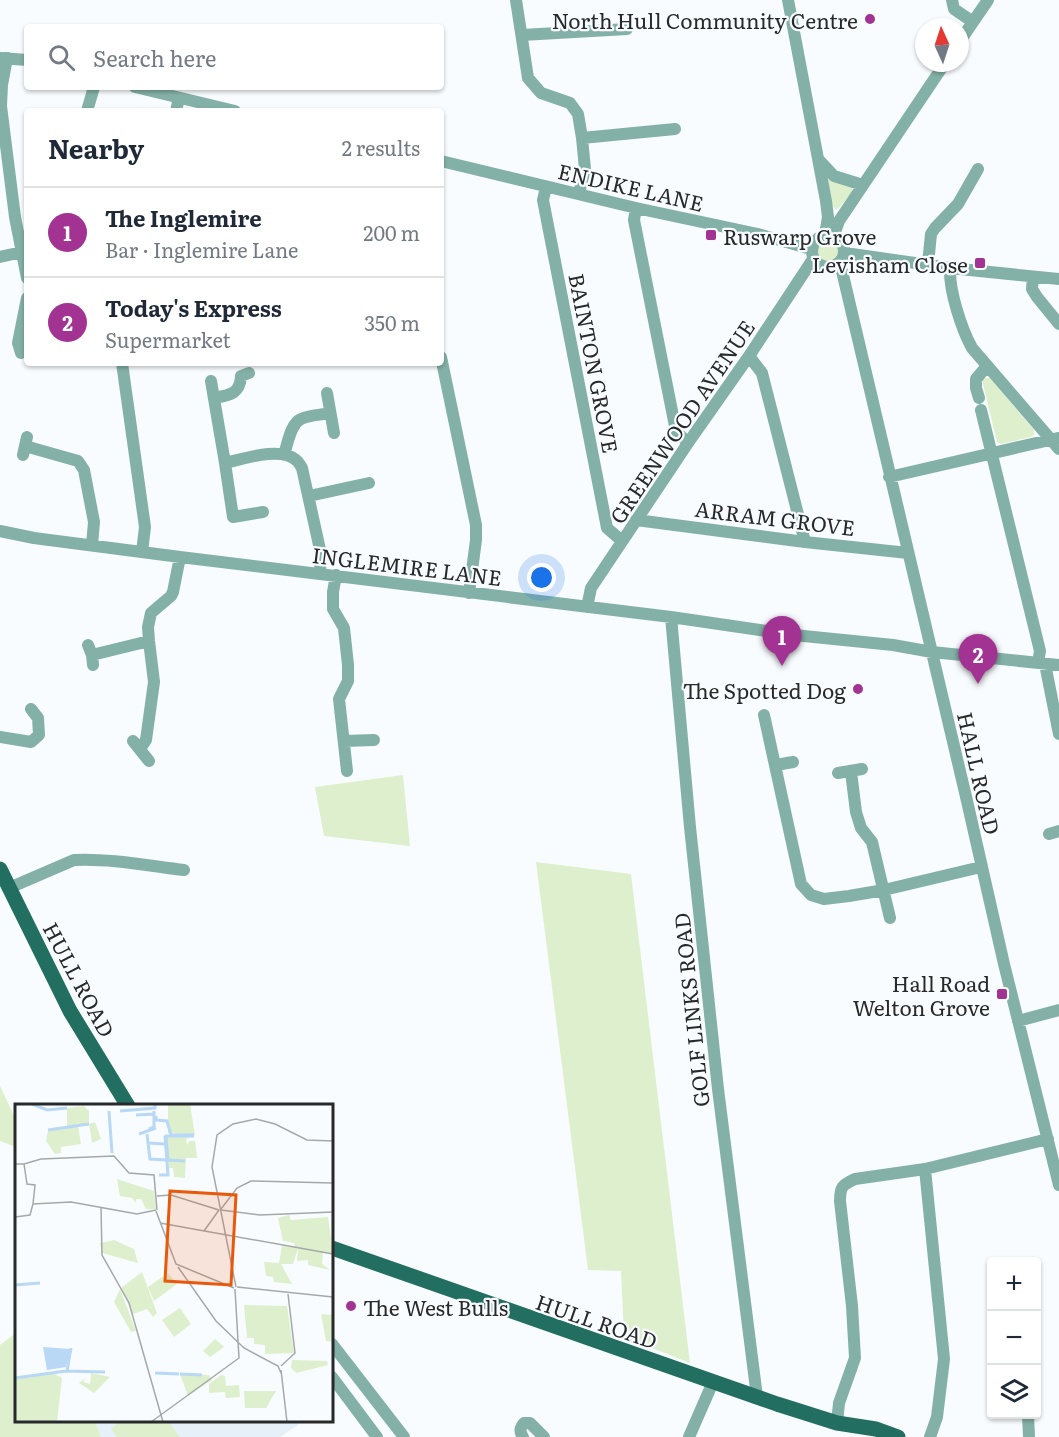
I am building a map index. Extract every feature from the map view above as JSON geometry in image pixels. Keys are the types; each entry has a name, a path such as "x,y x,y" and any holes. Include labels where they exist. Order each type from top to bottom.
{"main road":[{"name":"HULL ROAD","path":"0,869 70,1011 127,1104"},
{"name":"HULL ROAD","path":"333,1248 712,1382 837,1423 876,1429 898,1437"}],"street":[{"path":"516,0 528,78 541,93 570,103 578,114 585,169 579,193"},
{"path":"788,0 818,159 829,235"},
{"path":"952,0 954,9 973,22"},
{"path":"969,28 988,0"},
{"path":"522,35 627,29"},
{"path":"24,60 3,58 1,106 4,152 24,262"},
{"path":"829,235 939,72"},
{"path":"88,108 93,90"},
{"path":"147,90 222,108"},
{"path":"177,108 179,98"},
{"path":"582,138 675,129"},
{"path":"818,159 834,176 863,185"},
{"name":"ENDIKE LANE","path":"444,162 636,208 758,234 812,254"},
{"path":"928,264 935,228 958,204 978,169"},
{"name":"BAINTON GROVE","path":"546,187 543,200 607,528 622,542"},
{"path":"636,208 634,220 676,431 688,443"},
{"path":"829,235 840,240 845,253 840,263 828,268 820,266 812,254 813,243 818,237 829,235"},
{"path":"0,257 22,252"},
{"path":"845,253 950,268 1059,279"},
{"name":"GREENWOOD AVENUE","path":"587,607 591,588 749,356 812,254"},
{"name":"HALL ROAD","path":"836,266 842,271 981,867 1059,1185"},
{"path":"950,268 950,280 964,333 972,348 1055,438 1059,449"},
{"path":"1033,277 1032,288 1059,324"},
{"path":"21,353 18,343 24,322"},
{"path":"749,356 762,373 805,542"},
{"path":"122,366 145,527 142,552"},
{"path":"443,366 476,525 469,593"},
{"path":"987,366 976,379 976,388 1059,734"},
{"path":"214,398 231,395 240,386 242,376 249,374"},
{"path":"211,381 233,517 263,512"},
{"path":"327,393 333,433"},
{"path":"284,454 293,427 297,422 302,418 330,413"},
{"path":"890,477 1055,438"},
{"path":"25,446 78,461 84,470 94,522 92,545"},
{"path":"225,463 273,453 284,454 296,459 302,468 309,496 321,554 320,574"},
{"path":"309,496 370,482"},
{"name":"ARRAM GROVE","path":"636,520 908,553"},
{"name":"INGLEMIRE LANE","path":"0,531 34,538 672,617 794,635 1059,665"},
{"path":"150,761 137,745 146,740 154,682 148,627 151,614 173,592 180,557"},
{"path":"336,575 333,609 344,628 348,665 348,681 339,699 347,771"},
{"name":"GOLF LINKS ROAD","path":"672,617 692,851 725,1146 757,1397"},
{"path":"91,655 149,641"},
{"path":"0,737 31,742 39,735 38,718 31,709"},
{"path":"765,715 801,884 811,895 824,899 849,896 981,867"},
{"path":"344,741 374,740"},
{"path":"776,765 793,762"},
{"path":"838,773 857,770 856,812 861,828 872,842 890,918"},
{"path":"9,888 74,860 122,863 185,872"},
{"path":"1018,1021 1059,1010"},
{"path":"837,1423 839,1404 855,1358 840,1189 845,1183 855,1179 925,1169 1048,1139"},
{"path":"925,1169 944,1359 937,1417 930,1437"},
{"path":"333,1345 404,1437"},
{"path":"333,1378 377,1437"},
{"path":"689,1437 712,1382"},
{"path":"1028,1419 1029,1437"},
{"path":"523,1437 520,1427 524,1423 530,1423 544,1437"}],"shaded area":[{"path":"95,1422 296,1422 298,1425 280,1437 101,1437"}],"green space":[{"path":"823,171 852,188 852,192 838,209 832,205"},
{"path":"828,240 836,243 839,251 836,259 828,262 820,259 817,251 820,243"},
{"path":"990,378 1034,430 1034,435 1001,444 997,442 982,380"},
{"path":"403,775 410,846 324,836 315,787"},
{"path":"536,862 631,874 690,1363 624,1337 621,1271 588,1270"},
{"path":"0,1086 15,1118 15,1147 0,1141"},
{"path":"15,1334 15,1422 95,1422 101,1437 0,1437 0,1345"},
{"path":"120,1422 169,1422 180,1437 117,1437 111,1428"}],"place":[{"name":"North Hull Community Centre","path":"870,19"},
{"name":"Ruswarp Grove","path":"711,235"},
{"name":"Levisham Close","path":"980,263"},
{"name":"The Inglemire","path":"782,666"},
{"name":"Today's Express","path":"978,684"},
{"name":"The Spotted Dog","path":"858,689"},
{"name":"Hall Road Welton Grove","path":"1002,994"},
{"name":"The West Bulls","path":"351,1306"}]}
